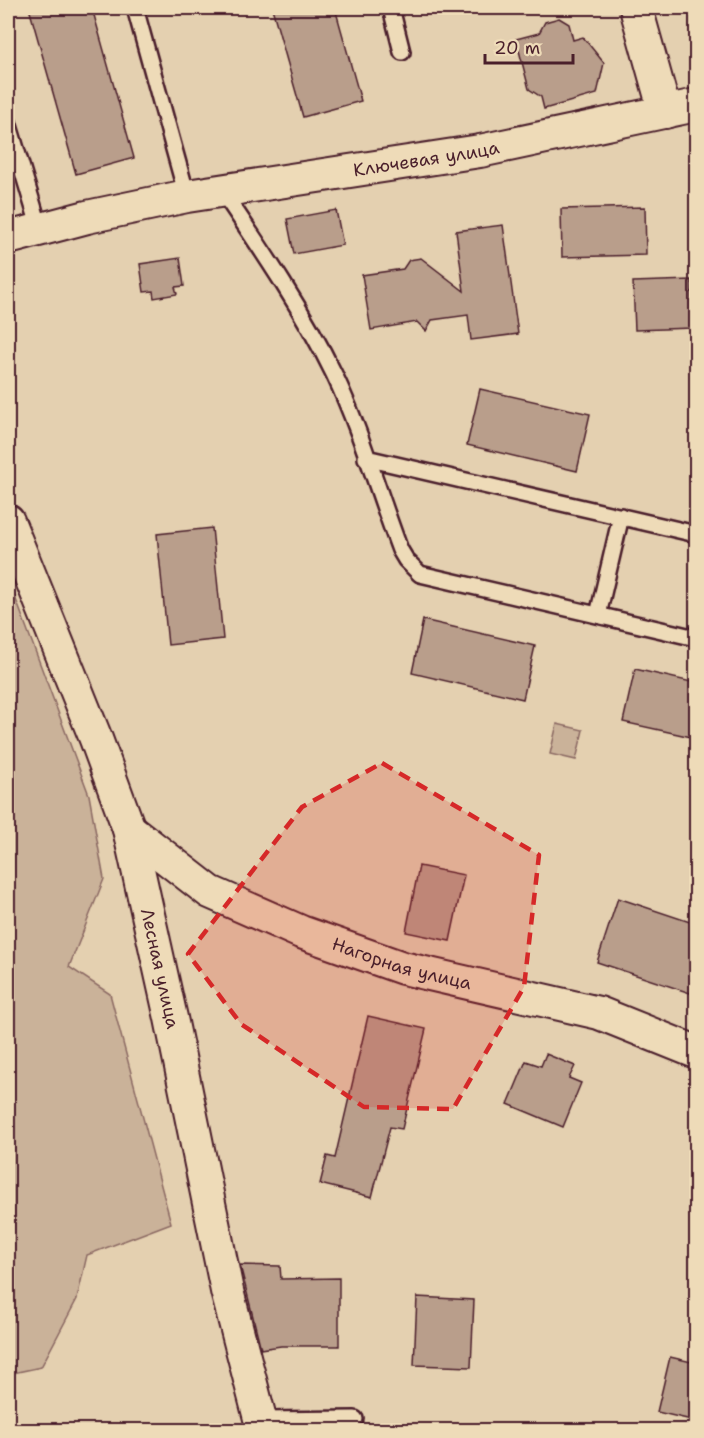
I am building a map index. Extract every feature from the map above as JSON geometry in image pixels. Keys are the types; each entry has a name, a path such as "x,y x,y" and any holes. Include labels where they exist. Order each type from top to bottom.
{"street":[{"path":"636,8 665,112"},
{"name":"Ключевая улица","path":"8,238 187,196 480,152 696,105"},
{"name":"Лесная улица","path":"8,521 96,739 129,829 171,1018 227,1291 262,1425"},
{"name":"Нагорная улица","path":"129,829 210,892 301,932 403,969 599,1014 696,1052"}],"lane":[{"path":"135,8 187,196"},
{"path":"391,8 402,52"},
{"path":"8,122 40,229"},
{"path":"222,191 276,273 323,354 348,406 400,550 420,574 696,638"},
{"path":"366,458 696,534"},
{"path":"598,615 621,516"},
{"path":"262,1425 355,1419"}],"highlighted area":[{"path":"382,763 539,855 524,987 453,1109 364,1107 241,1024 188,954 302,807"}],"shaded area":[{"path":"8,578 89,795 104,879 69,967 110,994 171,1223 87,1255 77,1299 41,1367 8,1374"},
{"path":"557,724 583,730 576,760 550,754"}],"building":[{"path":"29,8 92,8 134,158 76,174"},
{"path":"272,8 335,8 361,101 303,117"},
{"path":"559,18 569,24 573,40 583,37 604,63 597,94 544,109 541,97 529,89 516,39 539,33 545,22"},
{"path":"645,207 646,255 562,257 561,209"},
{"path":"336,210 343,245 294,254 287,219"},
{"path":"503,225 518,334 471,340 468,315 432,320 426,331 417,322 371,330 362,275 403,269 409,260 421,258 464,291 456,231"},
{"path":"180,258 184,286 175,287 177,294 154,298 153,291 144,292 140,264"},
{"path":"691,280 692,328 635,330 633,282"},
{"path":"480,389 590,414 577,471 467,445"},
{"path":"212,528 223,639 168,645 157,534"},
{"path":"423,620 535,646 523,699 412,673"},
{"path":"635,669 696,683 696,738 623,722"},
{"path":"419,866 464,875 450,941 406,932"},
{"path":"618,898 696,924 696,995 597,962"},
{"path":"368,1016 426,1029 402,1129 390,1127 372,1197 320,1184 327,1156 335,1158"},
{"path":"546,1054 575,1066 569,1078 581,1083 563,1127 508,1104 526,1061 541,1066"},
{"path":"240,1265 280,1266 281,1279 339,1278 339,1346 281,1346 261,1349"},
{"path":"417,1297 474,1300 471,1367 414,1365"},
{"path":"670,1357 696,1363 696,1421 657,1412"}]}
